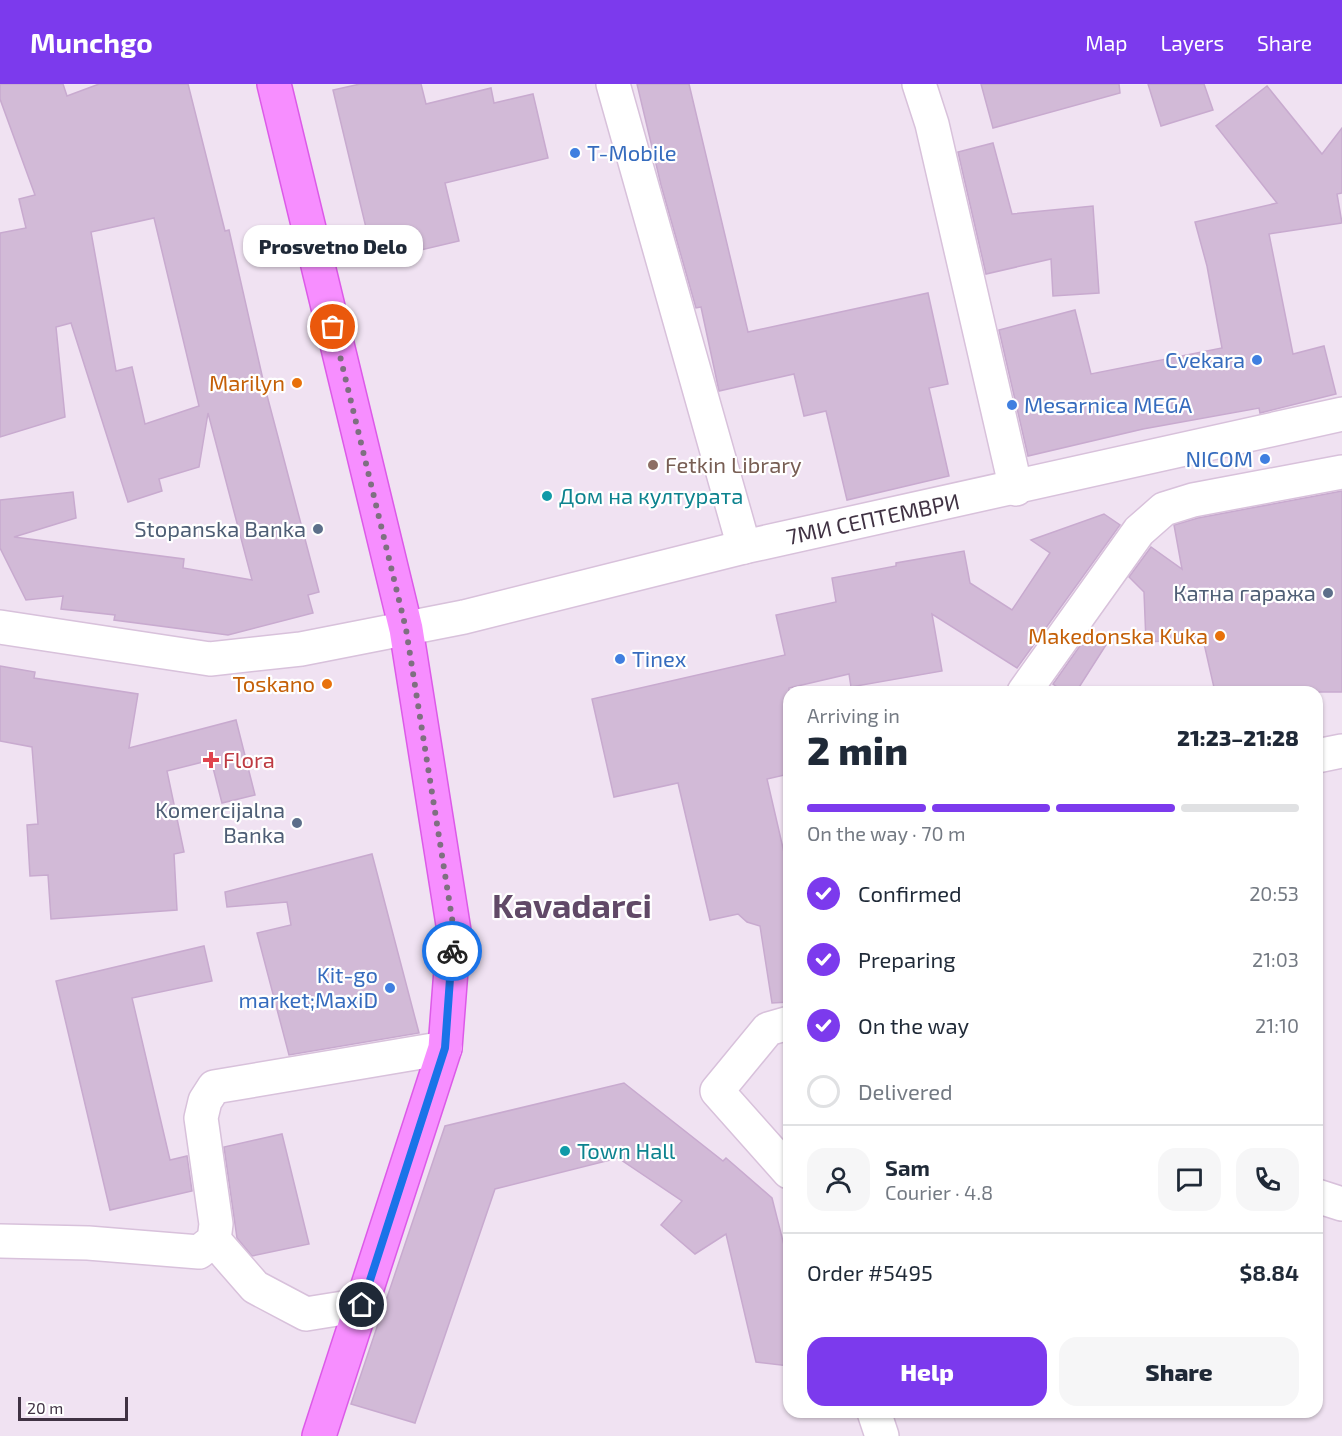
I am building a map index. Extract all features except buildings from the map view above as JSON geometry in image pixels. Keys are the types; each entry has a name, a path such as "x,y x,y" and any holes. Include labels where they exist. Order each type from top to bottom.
{"main road":[{"path":"274,84 406,629 454,931 445,1048 319,1436"}],"street":[{"path":"613,84 744,547"},
{"path":"919,84 932,123 1016,489"},
{"name":"7МИ СЕПТЕМВРИ","path":"0,627 210,659 301,649 406,629 744,547 1016,489 1342,414"},
{"path":"1028,686 1139,531 1164,509 1193,500 1342,472"},
{"path":"1323,755 1342,751"},
{"path":"783,1025 768,1029 717,1090 783,1165"},
{"path":"0,1241 88,1243 199,1252 214,1240 216,1224 201,1118 205,1101 213,1088 445,1048"},
{"path":"1323,1198 1342,1204"},
{"path":"214,1240 255,1287 306,1314 362,1305"},
{"path":"876,1418 882,1436"}],"way so far":[{"path":"333,327 390,571 406,629 454,931 452,951"}],"place":[{"name":"T-Mobile","path":"575,153"},
{"name":"Prosvetno Delo","path":"333,327"},
{"name":"Cvekara","path":"1257,360"},
{"name":"Marilyn","path":"297,383"},
{"name":"Mesarnica MEGA","path":"1012,405"},
{"name":"NICOM","path":"1265,459"},
{"name":"Fetkin Library","path":"653,465"},
{"name":"Дом на културата","path":"547,496"},
{"name":"Stopanska Banka","path":"318,529"},
{"name":"Катна гаража","path":"1328,593"},
{"name":"Makedonska Kuka","path":"1220,636"},
{"name":"Tinex","path":"620,659"},
{"name":"Toskano","path":"327,684"},
{"name":"Flora","path":"211,760"},
{"name":"Komercijalna Banka","path":"297,823"},
{"name":"Kit-go market;MaxiD","path":"390,988"},
{"name":"Town Hall","path":"565,1151"}],"district":[{"name":"Kavadarci","path":"572,906"}],"route":[{"path":"362,1305 445,1048 452,951"}]}
